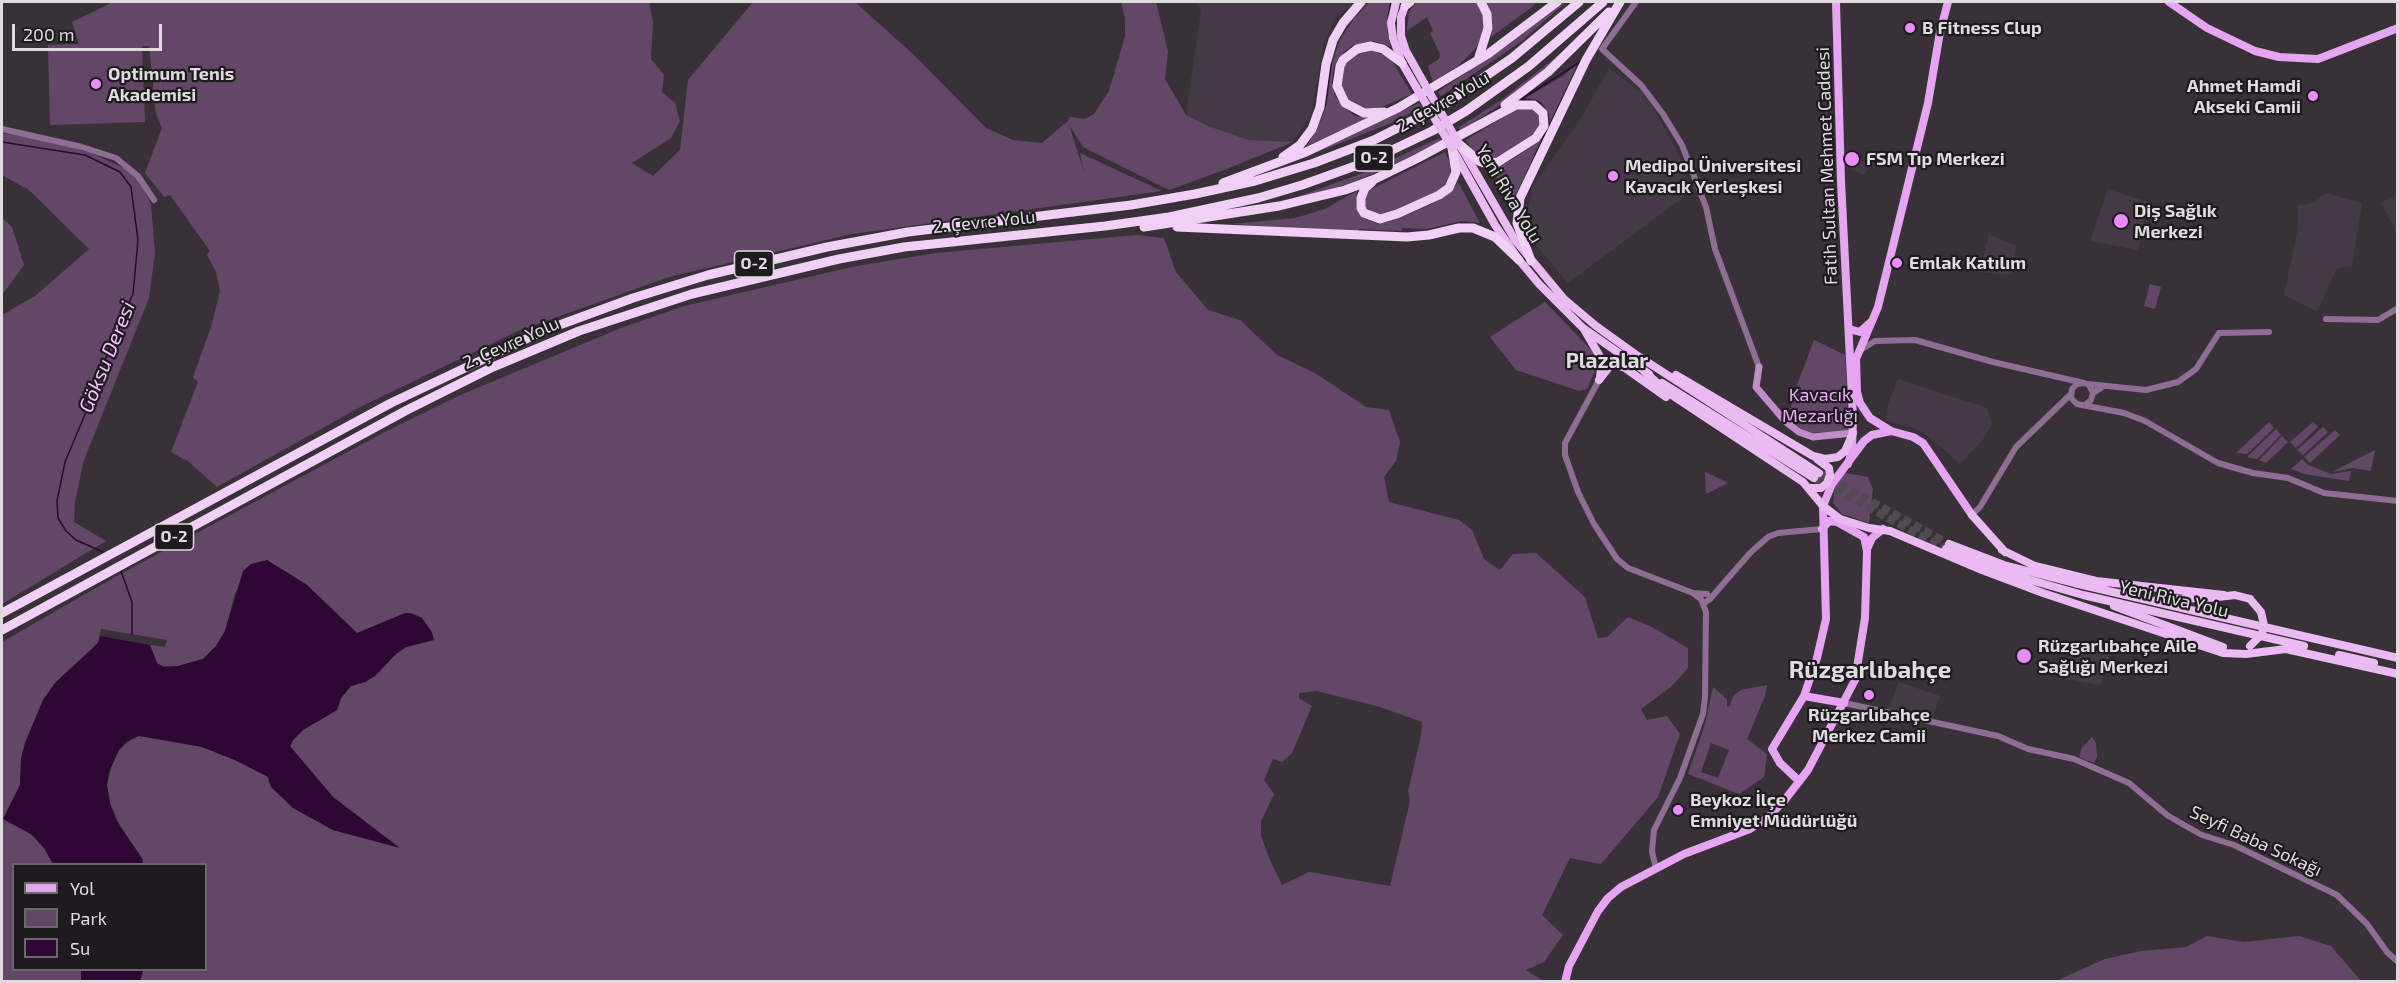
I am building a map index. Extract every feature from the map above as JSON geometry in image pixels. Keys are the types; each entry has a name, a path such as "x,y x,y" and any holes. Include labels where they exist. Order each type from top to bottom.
{"highway":[{"path":"1264,168 1295,149 1312,129 1320,107 1326,64 1333,40 1343,23 1361,2"},
{"path":"1478,60 1488,28 1487,14 1481,2"},
{"path":"1195,194 1324,144 1398,108 1500,46 1557,2"},
{"name":"2. Çevre Yolu","path":"2,613 422,387 543,331 614,304 708,275 827,247 879,237 1131,205 1195,194 1256,180 1314,163 1348,151 1444,104 1533,41 1579,2"},
{"name":"2. Çevre Yolu","path":"2,630 407,410 493,367 579,331 692,294 794,268 904,247 1169,217 1258,198 1302,185 1369,160 1432,130 1498,89 1546,52 1603,2"},
{"path":"1144,227 1279,206 1345,190 1375,179 1441,147 1489,117 1548,72 1619,2"},
{"path":"1531,261 1517,223 1520,198 1582,68 1619,2"},
{"path":"1404,3 1401,36 1406,51 1420,85 1456,146 1479,161 1487,164 1498,162 1536,138 1545,120 1539,108 1528,103 1516,105 1489,117"},
{"path":"1402,63 1393,38 1391,23 1404,3"},
{"path":"1398,108 1377,113 1357,111 1342,99 1336,79 1343,60 1357,49 1364,47 1383,49 1402,63 1420,85"},
{"path":"1375,179 1362,192 1360,202 1364,213 1380,219 1397,214 1449,188 1456,172 1456,146"},
{"name":"Yeni Riva Yolu","path":"1456,146 1515,240 1562,297 1614,338 1817,476 1644,371"},
{"name":"Yeni Riva Yolu","path":"1456,146 1467,175 1495,225 1519,260 1583,328"},
{"path":"1105,226 1217,227 1407,237 1459,228 1473,228 1495,237 1519,260"},
{"path":"1583,328 1644,371 1667,392 1809,488 1823,506 1840,519 1869,528 1884,529 2043,593 2229,654 2286,648 2397,674"},
{"path":"1583,328 1602,360 1599,380"},
{"path":"1614,338 1827,466 1830,476 1827,483 1821,488 1809,488"},
{"path":"1599,380 1609,367 1616,365 1625,368 1701,423 1721,429"},
{"path":"1813,456 1825,459 1838,457 1845,451 1853,433"},
{"path":"1972,514 2002,549 2029,571"},
{"name":"Yeni Riva Yolu","path":"2397,658 2004,565 1948,546 2013,575 2083,595 2397,668"},
{"path":"2002,549 2035,566 2096,581 2236,595 2250,599 2261,612 2264,625 2262,634 2241,652 2229,654"},
{"path":"2083,595 2228,649 2250,646"},
{"path":"2139,598 2190,599 2224,595"}],"main road":[{"name":"Fatih Sultan Mehmet Caddesi","path":"1836,2 1841,181 1853,419 1852,450 1848,464"},
{"path":"1866,415 1857,392 1857,359 1877,311 1912,171 1948,2"},
{"path":"2169,2 2206,28 2255,51 2280,57 2318,59 2397,28"},
{"path":"1849,329 1860,332 1870,323 1877,311"},
{"path":"1759,368 1756,387 1785,421 1799,432 1813,437 1853,433"},
{"path":"1853,419 1858,414 1866,415 1891,431 1914,437 1923,443 1972,514"},
{"path":"1799,781 1780,763 1772,750 1804,696 1817,658 1826,618 1821,532 1823,506 1832,484 1867,437 1891,431"},
{"path":"1565,981 1574,957 1598,911 1608,898 1621,887 1684,854 1750,829 1767,818 1784,801 1808,770 1855,680 1863,637 1867,551 1864,537 1845,526 1829,521 1821,532"},
{"path":"1867,551 1872,538 1884,529"},
{"path":"1804,696 1844,703"}],"street":[{"path":"1636,2 1602,49 1646,91 1682,145 1706,207 1715,249 1759,368"},
{"path":"2,129 82,147 116,158 138,176 154,200"},
{"path":"2326,319 2378,320 2397,308"},
{"path":"1862,349 1875,341 1915,340 2055,377 2104,386 2146,390 2178,382 2196,369 2219,333 2269,332"},
{"path":"1868,334 1875,341"},
{"path":"2055,377 2071,393 2075,403 2124,413 2145,421 2218,463 2253,473 2288,478 2324,493 2397,501"},
{"path":"1599,380 1565,443 1567,461 1578,492 1594,524 1617,559 1635,571 1709,597"},
{"path":"1972,514 1980,507 2016,447 2071,393 2077,384 2086,383"},
{"path":"2086,383 2102,409"},
{"path":"2085,405 2104,386"},
{"path":"1702,602 1749,553 1768,537 1778,533 1821,532"},
{"path":"1693,593 1702,602 1706,612"},
{"path":"1656,869 1652,851 1654,830 1680,778 1703,714 1706,612 1709,597"},
{"name":"Seyfi Baba Sokağı","path":"1844,703 1998,736 2028,749 2074,759 2129,783 2167,815 2202,835 2234,846 2337,895 2367,924 2397,962"}],"shaded area":[{"path":"1197,2 1355,2 1336,17 1324,43 1311,115 1293,142 1249,140 1208,126 1186,115 1201,11"},
{"name":"Medipol Üniversitesi Kavacık Yerleşkesi","path":"1609,68 1642,93 1652,106 1679,154 1690,186 1685,196 1568,283 1537,246 1528,210 1533,186 1580,120"},
{"name":"FSM Tıp Merkezi","path":"1847,153 1870,165 1864,175 1844,166"},
{"name":"Diş Sağlık Merkezi","path":"2108,189 2148,202 2138,250 2090,241"},
{"path":"2326,193 2362,203 2352,266 2337,268 2317,312 2284,295 2298,228 2298,206 2315,202"},
{"path":"2397,194 2397,233 2381,203"},
{"path":"1989,235 2016,246 2011,275 1979,272"},
{"path":"1898,379 1987,408 1992,424 1984,438 1960,464 1928,436 1914,428 1886,421 1888,404"},
{"path":"2071,644 2109,651 2108,664 2100,685 2066,679"},
{"path":"1899,682 1940,696 1932,719 1888,709"}],"green space":[{"path":"113,2 649,2 653,22 651,59 664,75 662,92 675,103 680,121 671,138 632,163 653,176 680,150 688,80 753,2 855,2 915,56 986,128 1013,140 1042,143 1070,117 1085,119 1094,114 1109,91 1125,36 1125,18 1121,2 1156,2 1168,51 1165,79 1186,115 1208,126 1249,140 1293,142 1169,190 1083,147 1069,125 1084,172 1080,153 1162,191 852,234 669,277 518,331 362,406 217,487 189,462 171,452 198,382 193,377 211,327 220,291 216,272 207,255 210,251 170,195 164,197 145,173 162,128 156,114 149,46 142,46 145,122 50,125 48,45 79,44 72,22"},
{"path":"1370,2 1390,2 1387,31 1391,47 1374,41 1353,45 1338,59 1334,67 1332,83 1335,96 1342,106 1355,116 1367,118 1307,146 1327,103 1332,63 1340,40 1354,18"},
{"path":"1416,2 1476,2 1482,12 1485,27 1476,48 1458,66 1433,82 1428,66 1439,59 1440,54 1430,33 1433,31 1427,17 1407,31 1409,13"},
{"path":"1487,2 1536,4 1491,37 1493,23"},
{"path":"1566,2 1522,41 1441,96 1438,92 1490,56"},
{"path":"1575,42 1563,56 1501,104 1461,131 1459,127 1500,101"},
{"path":"1370,50 1392,61 1412,94 1379,108 1362,108 1348,99 1342,87 1341,77 1345,65 1359,53"},
{"path":"1578,63 1550,122 1549,114 1543,104 1538,100 1525,98 1563,76"},
{"path":"1419,103 1422,107 1391,123 1295,161"},
{"path":"1532,108 1539,113 1540,122 1537,130 1530,137 1496,158 1489,159 1478,155 1468,144 1466,140 1515,110"},
{"path":"2,133 47,140 91,153 137,174 151,205 155,253 149,298 84,460 75,502 74,522 106,541 2,604 2,315 35,296 89,249 29,190 2,175"},
{"path":"1439,138 1442,142 1375,173 1331,190 1297,197 1363,173"},
{"path":"1541,140 1512,208 1495,175 1489,174 1487,169 1510,161"},
{"path":"1445,152 1451,166 1450,175 1445,185 1437,191 1388,213 1375,214 1365,207 1366,196 1370,190"},
{"path":"1458,182 1480,223 1462,221 1427,229 1402,228 1402,231 1359,229 1358,232 1232,224 1295,218 1325,209 1357,191 1356,205 1359,213 1364,218 1378,224 1392,221 1432,204 1452,191"},
{"path":"2,218 12,227 24,265 2,295"},
{"path":"1137,235 1164,238 1176,272 1208,310 1240,320 1277,355 1315,373 1366,407 1389,410 1400,442 1396,461 1384,477 1389,502 1459,520 1472,530 1484,559 1500,570 1513,554 1536,553 1585,597 1598,638 1607,637 1628,617 1652,627 1688,648 1688,668 1672,686 1641,709 1647,720 1667,716 1680,734 1658,797 1601,864 1570,858 1542,915 1563,935 1544,962 1526,970 1543,981 140,981 143,971 207,971 207,863 143,863 142,858 125,836 110,803 107,785 113,760 119,750 133,738 139,736 165,739 202,747 235,760 269,777 268,782 293,808 333,830 398,847 333,797 290,747 293,740 303,730 337,710 341,698 351,686 375,676 406,647 434,640 376,626 357,633 307,585 267,560 235,593 225,631 216,646 203,659 178,666 159,666 150,645 165,647 167,640 101,629 98,643 55,683 43,700 25,743 21,759 20,785 3,819 31,834 44,848 52,863 12,863 12,971 81,971 81,981 2,982 2,642 115,577 383,433 458,396 621,328 684,306 856,266 936,253","holes":["1317,691 1377,706 1422,722 1421,736 1408,791 1410,801 1390,886 1309,872 1282,885 1261,836 1261,821 1274,794 1264,780 1273,759 1282,762 1292,753 1312,706 1299,698 1299,693"]},
{"path":"2150,284 2161,287 2155,309 2144,306"},
{"path":"1545,302 1593,352 1598,364 1587,389 1579,391 1516,370 1490,337"},
{"name":"Kavacık Mezarlığı","path":"1814,340 1845,355 1849,431 1812,433 1801,429 1789,419 1793,396"},
{"path":"2269,422 2274,428 2247,454 2236,453"},
{"path":"2313,422 2318,427 2296,448 2290,442"},
{"path":"2323,427 2328,432 2303,455 2297,450"},
{"path":"2276,429 2281,435 2257,459 2247,457"},
{"path":"2335,430 2340,435 2310,463 2304,457"},
{"path":"2282,436 2288,442 2266,463 2259,460"},
{"path":"2375,450 2371,471 2353,468 2332,472"},
{"path":"2302,459 2308,465 2331,474 2351,471 2349,481 2304,474 2291,469"},
{"path":"1705,472 1720,479 1728,483 1706,494"},
{"path":"1847,473 1868,477 1873,489 1869,523 1842,514 1833,503 1835,487"},
{"path":"1767,685 1765,696 1747,739 1767,754 1764,777 1739,794 1688,774 1705,724 1713,687 1727,699 1727,707 1730,706 1733,696 1741,690","holes":["1711,743 1729,750 1718,778 1701,772"]},
{"path":"2092,737 2096,743 2097,757 2094,763 2079,757 2082,748"},
{"path":"2207,936 2243,942 2299,936 2331,946 2361,981 2056,981 2105,959 2141,951 2186,947"}],"water":[{"path":"267,560 307,585 357,633 405,613 422,618 432,632 434,640 406,647 375,676 351,686 341,698 337,710 303,730 290,746 333,797 400,848 333,830 293,808 271,787 268,777 235,760 202,747 139,736 126,742 119,750 109,772 107,785 116,820 142,858 143,863 52,863 44,848 31,834 3,819 20,785 21,759 25,743 43,700 55,683 98,643 100,636 150,645 157,663 164,667 178,666 203,659 216,646 225,631 243,571 251,564"},
{"path":"81,971 143,971 140,982 81,981"}],"waterway":[{"path":"1388,18 1391,2"},
{"path":"1344,53 1352,47"},
{"path":"1545,109 1535,101 1520,100 1580,62"},
{"path":"1325,106 1331,63"},
{"path":"1333,83 1336,65"},
{"path":"1535,156 1567,90"},
{"path":"1547,114 1548,124"},
{"path":"1542,137 1547,129"},
{"name":"Göksu Deresi","path":"2,142 85,155 120,172 131,187 138,240 133,294 116,329 91,400 65,462 57,501 58,518 66,531 76,540 103,552"},
{"path":"1511,211 1516,199"},
{"name":"Göksu Deresi","path":"121,571 132,602 132,634"}],"tunnel":[{"path":"1819,473 1949,544"},
{"path":"1814,478 1946,549"}],"place":[{"name":"B Fitness Clup","path":"1910,28"},
{"name":"Optimum Tenis Akademisi","path":"96,84"},
{"name":"Ahmet Hamdi Akseki Camii","path":"2313,96"},
{"name":"FSM Tıp Merkezi","path":"1852,159"},
{"name":"Medipol Üniversitesi Kavacık Yerleşkesi","path":"1613,176"},
{"name":"Diş Sağlık Merkezi","path":"2121,221"},
{"name":"Emlak Katılım","path":"1897,263"},
{"name":"Rüzgarlıbahçe Aile Sağlığı Merkezi","path":"2024,656"},
{"name":"Rüzgarlıbahçe Merkez Camii","path":"1869,695"},
{"name":"Beykoz İlçe Emniyet Müdürlüğü","path":"1678,810"}],"district":[{"name":"Plazalar","path":"1607,361"},
{"name":"Rüzgarlıbahçe","path":"1870,670"}]}
